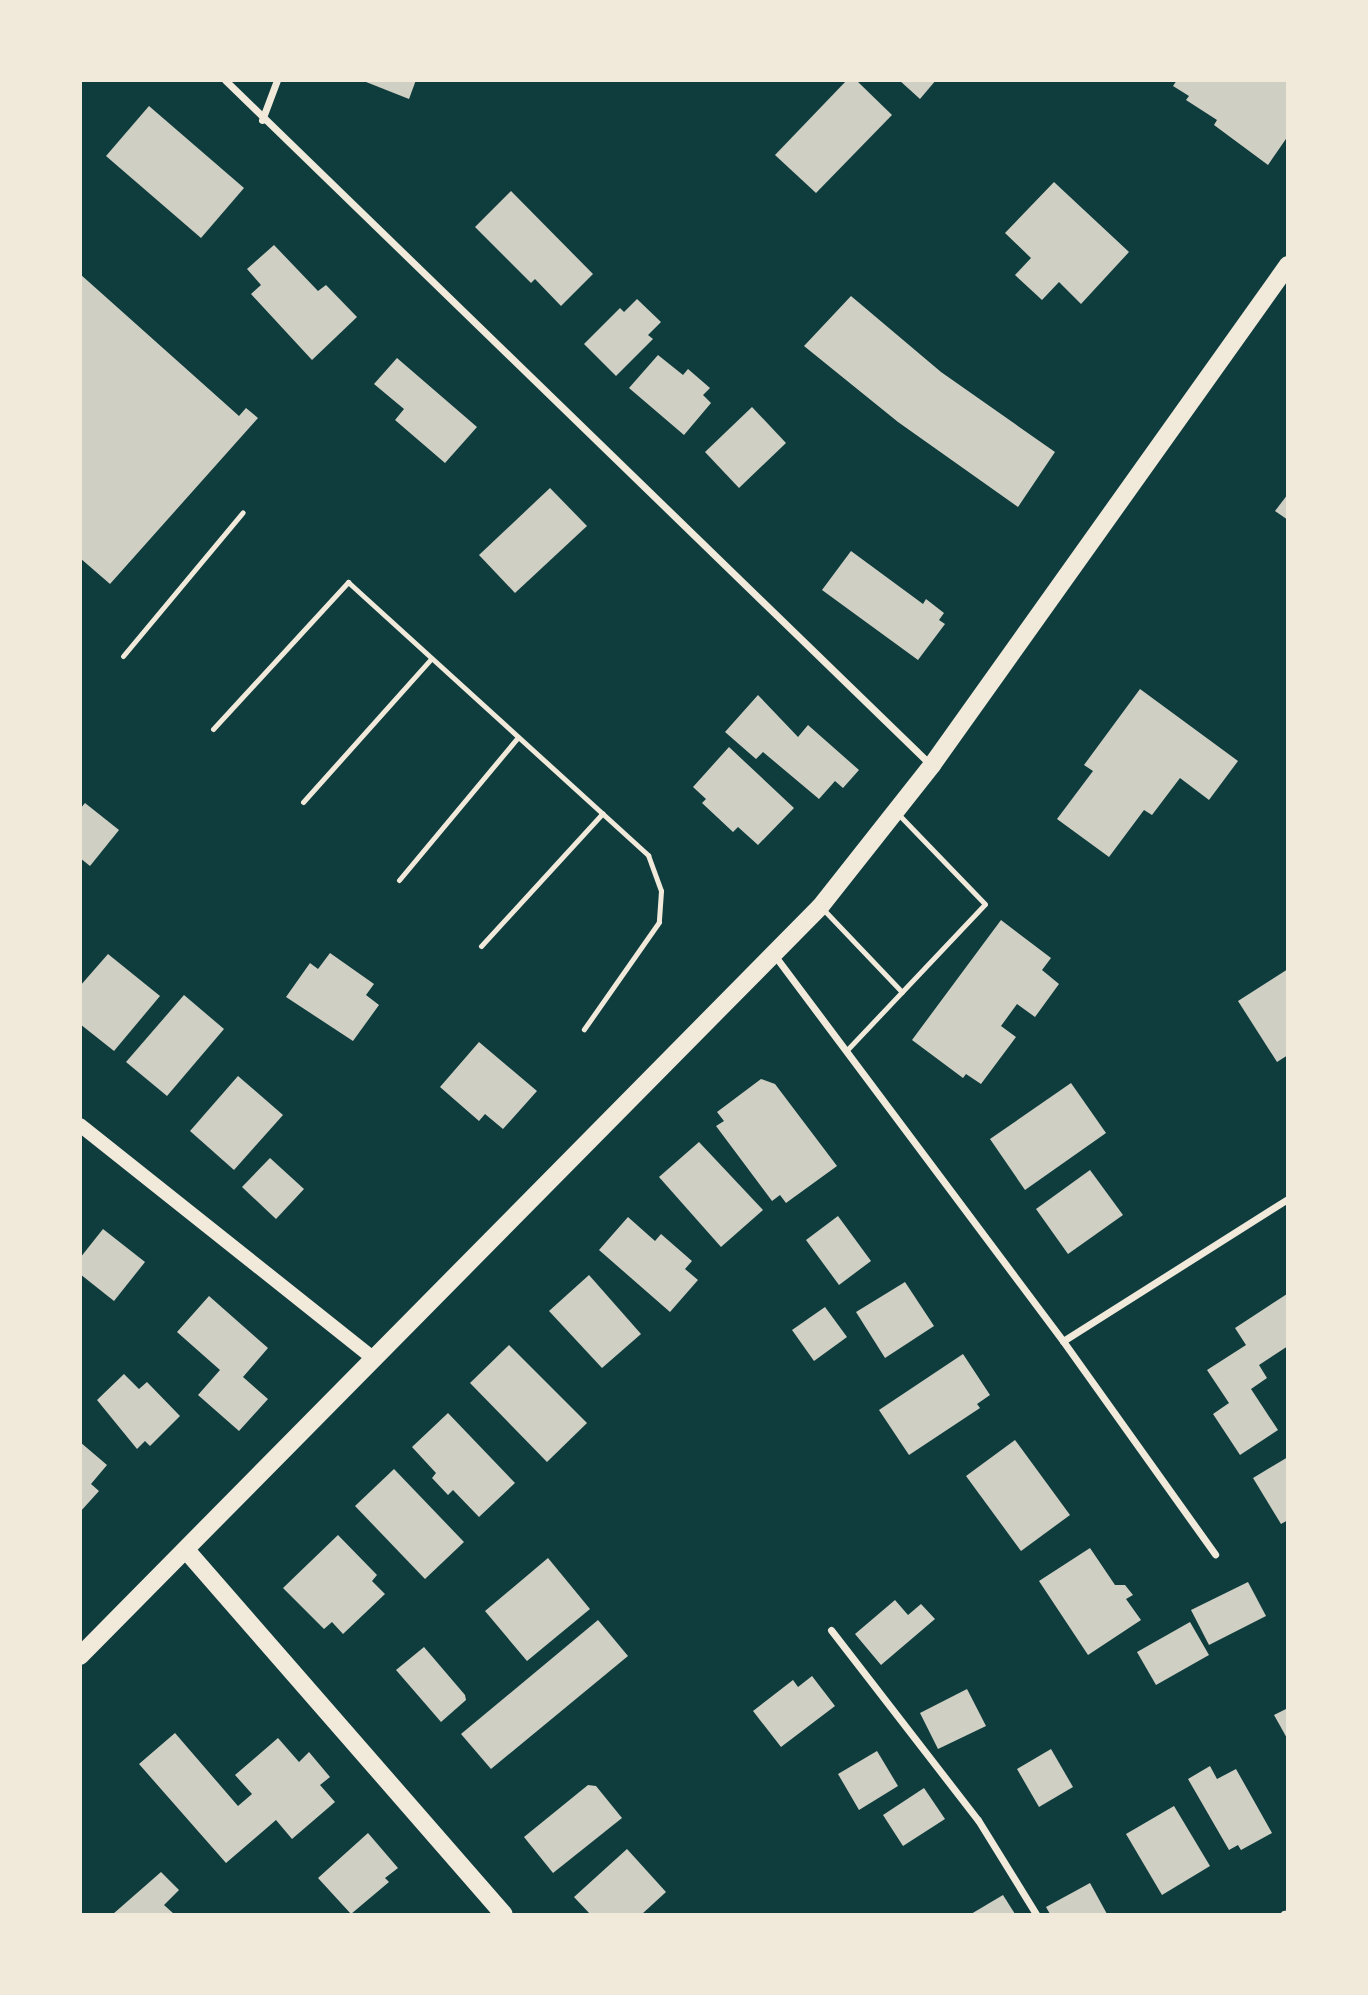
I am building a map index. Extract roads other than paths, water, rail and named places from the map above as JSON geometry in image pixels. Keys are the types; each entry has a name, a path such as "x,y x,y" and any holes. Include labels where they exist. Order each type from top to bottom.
{"main road":[{"path":"80,1656 775,956 820,907 932,765 1287,265"},
{"path":"80,1125 374,1360"},
{"path":"186,1550 503,1914"}],"street":[{"path":"225,80 262,120 932,765"},
{"path":"262,120 277,80"},
{"path":"775,956 1063,1341 1215,1554"},
{"path":"1063,1341 1287,1199"},
{"path":"831,1630 978,1820 1036,1914"}],"lane":[{"path":"123,656 243,513"},
{"path":"213,729 348,582 648,855 661,891 659,922 584,1029"},
{"path":"303,802 430,659"},
{"path":"398,880 518,737"},
{"path":"846,1051 985,904 896,811"},
{"path":"481,946 603,813"},
{"path":"820,907 902,992"}]}
